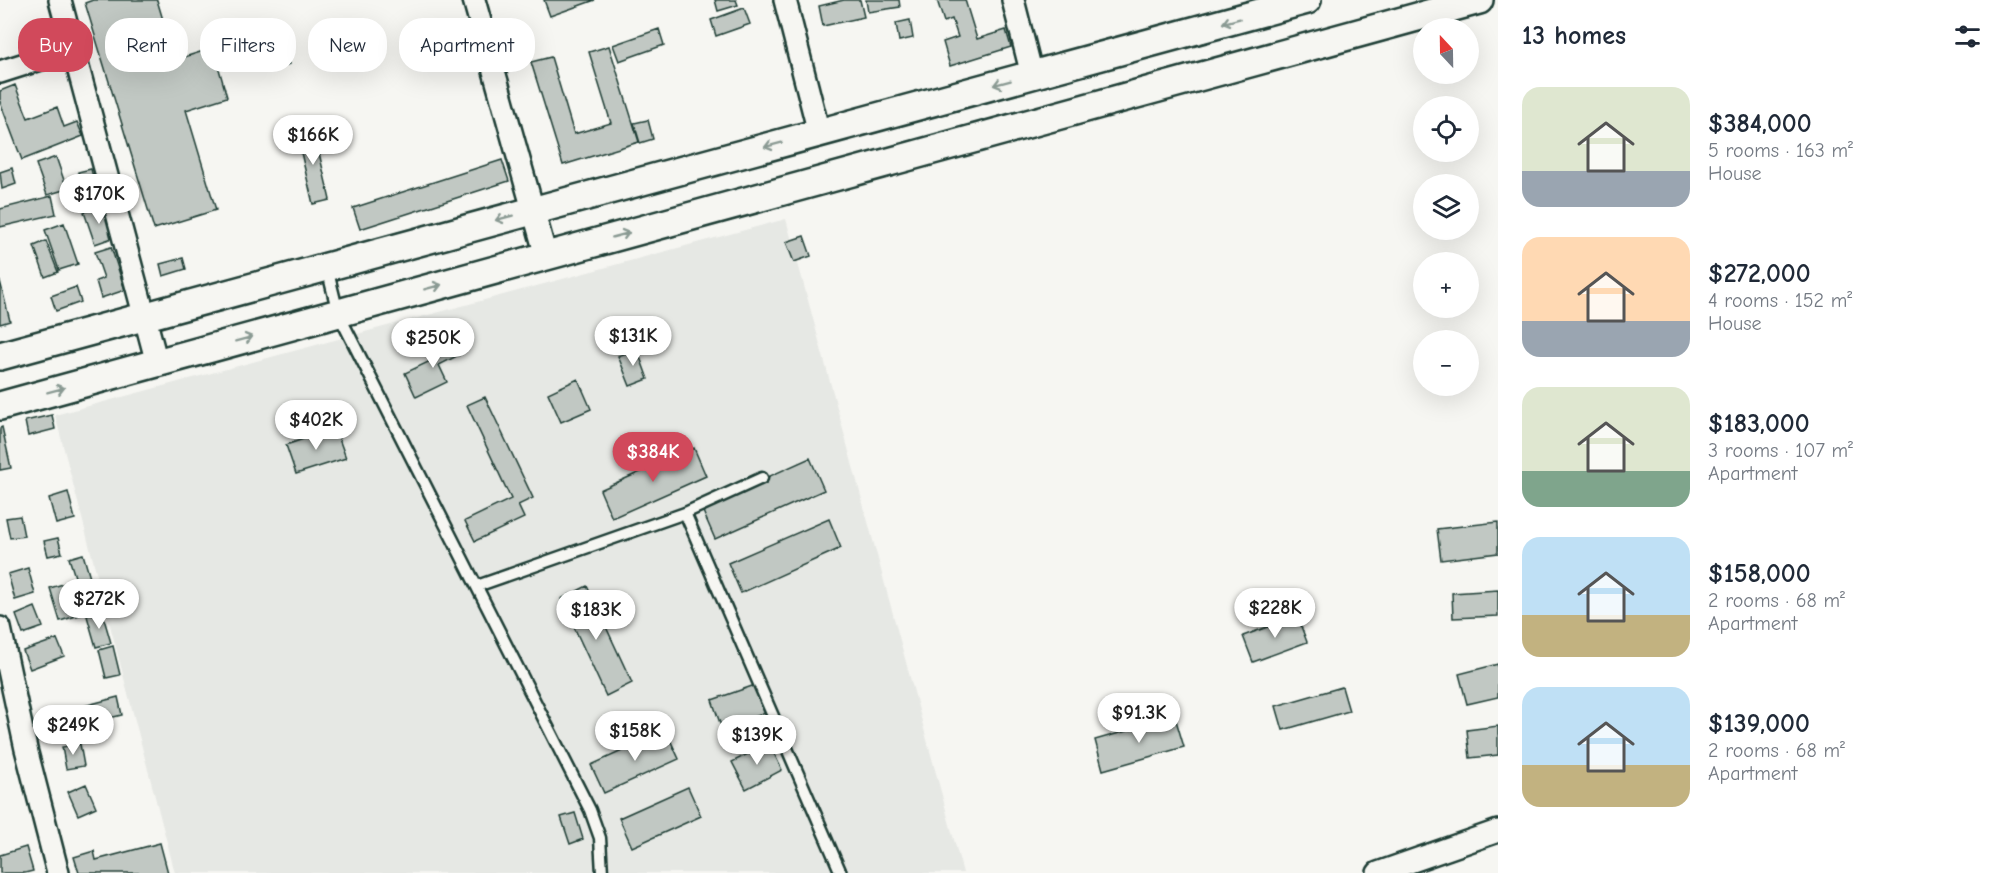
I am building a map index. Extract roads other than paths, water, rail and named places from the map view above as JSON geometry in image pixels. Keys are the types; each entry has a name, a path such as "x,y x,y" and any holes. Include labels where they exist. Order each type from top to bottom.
{"street":[{"path":"60,0 64,18"},
{"path":"474,0 546,256"},
{"path":"786,0 819,133"},
{"path":"1014,0 1032,75"},
{"path":"0,356 1307,0"},
{"path":"0,406 1479,0"},
{"path":"0,72 18,66"},
{"path":"78,72 157,363"},
{"path":"0,628 26,749 58,873"},
{"path":"1378,873 1498,831"}],"lane":[{"path":"327,267 338,313 590,810 600,838 602,873"},
{"path":"477,586 685,513 762,477"},
{"path":"685,513 841,873"}]}
